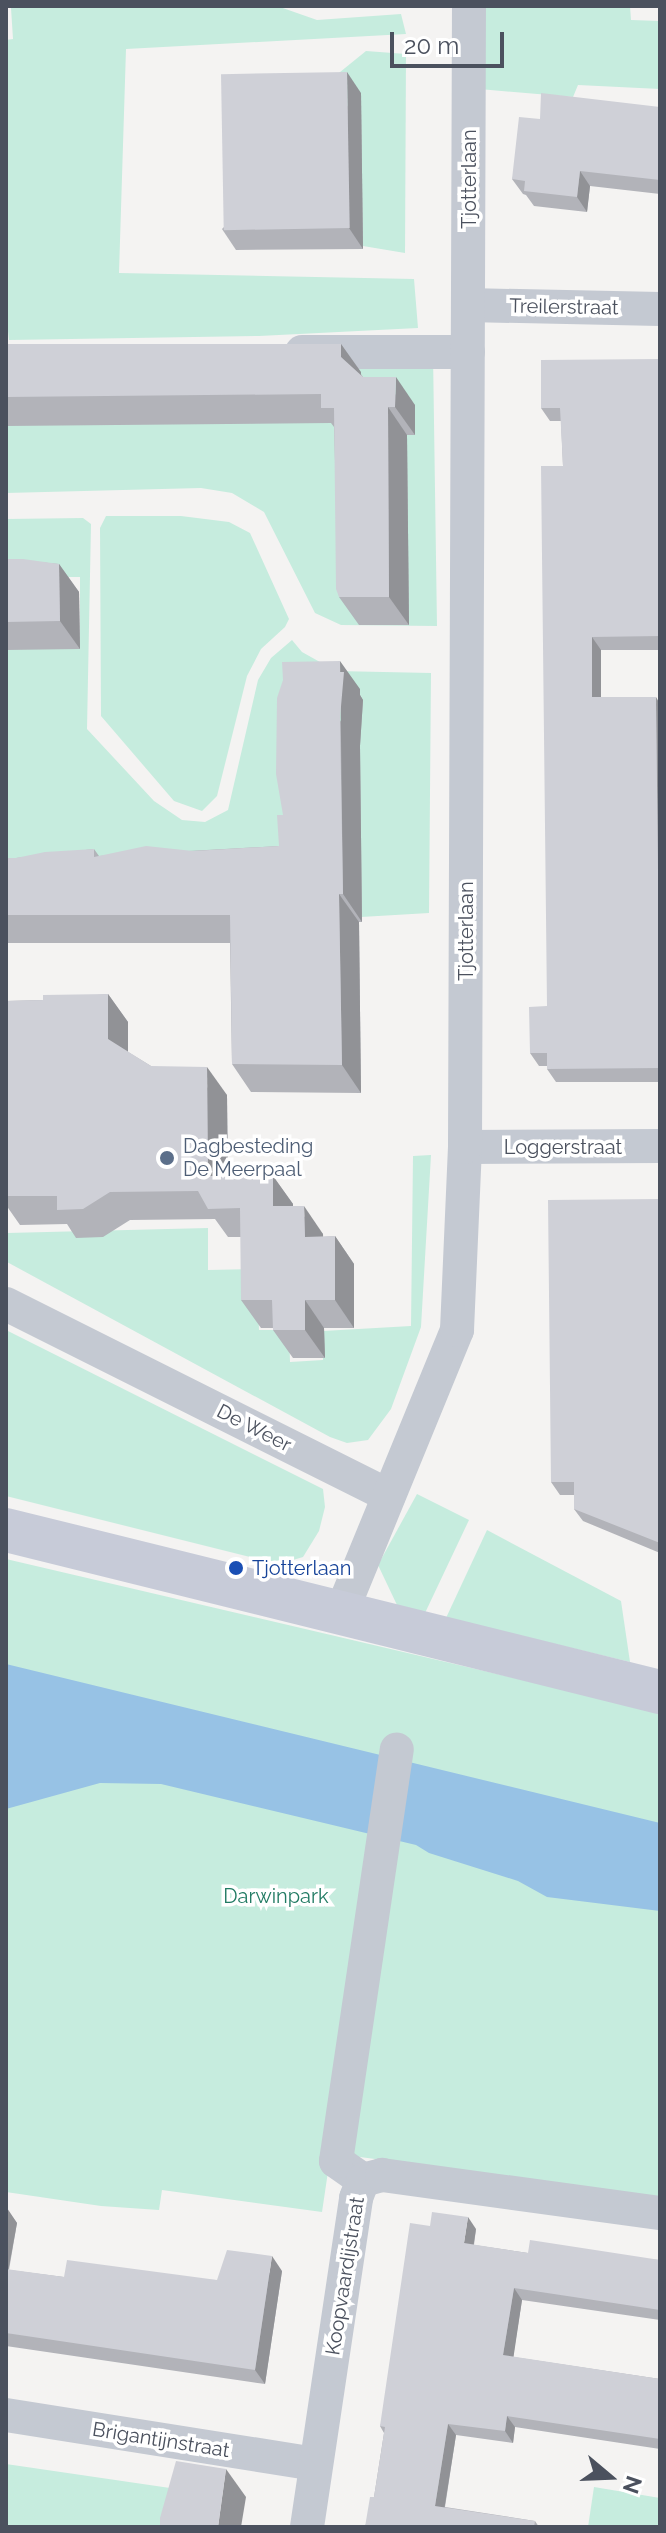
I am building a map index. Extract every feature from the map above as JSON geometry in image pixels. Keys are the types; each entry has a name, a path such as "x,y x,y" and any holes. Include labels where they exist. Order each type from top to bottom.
{"street":[{"name":"Tjotterlaan","path":"389,1496 457,1330 465,1147 469,6"},
{"name":"Treilerstraat","path":"468,305 660,309"},
{"path":"277,352 468,352"},
{"name":"Loggerstraat","path":"465,1147 660,1146"},
{"name":"De Weer","path":"6,1304 389,1496"},
{"path":"341,1613 389,1496"},
{"path":"6,1530 660,1692"},
{"path":"363,2180 336,2161 397,1749"},
{"name":"Koopvaardijstraat","path":"307,2527 356,2198 363,2180 382,2175 660,2213"},
{"name":"Brigantijnstraat","path":"6,2415 315,2464"}],"green space":[{"path":"277,6 317,20 401,14 406,34 126,49 119,273 414,279 418,328 259,336 9,340 6,313 6,40 13,39 11,8"},
{"path":"479,6 630,6 631,20 660,21 660,89 578,85 573,97 479,89"},
{"path":"366,51 406,54 405,253 351,244 308,98"},
{"path":"433,353 437,626 341,625 315,613 264,512 232,493 201,488 6,493 6,369"},
{"path":"106,516 181,516 229,522 250,533 289,619 285,627 261,649 247,676 217,796 202,811 174,801 101,716 100,528"},
{"path":"83,518 91,524 87,729 154,801 182,820 205,822 228,810 258,680 271,658 292,640 302,652 336,671 431,673 429,913 361,917 302,887 6,891 6,641 80,640 80,577 6,577 6,519"},
{"path":"431,1155 421,1327 391,1409 368,1440 347,1443 330,1437 7,1262 7,1233 208,1228 208,1270 257,1269 259,1330 289,1330 290,1362 323,1360 323,1331 411,1326 413,1156"},
{"path":"6,1330 323,1489 325,1507 319,1531 303,1557 283,1563 254,1558 6,1496"},
{"path":"417,1494 469,1520 425,1613 397,1605 378,1565"},
{"path":"487,1530 621,1601 630,1662 446,1618"},
{"name":"Darwinpark","path":"6,1559 660,1712 660,2197 345,2155 329,2165 322,2212 162,2190 159,2210 101,2206 6,2192"},
{"path":"6,2464 170,2488 164,2527 6,2527"},
{"path":"594,2487 660,2498 660,2527 588,2527"}],"water":[{"path":"6,1664 660,1823 660,1911 547,1897 518,1881 429,1853 416,1845 161,1784 100,1783 6,1809"}],"building":[{"path":"347,72 350,228 224,230 221,74"},
{"path":"541,93 660,107 660,180 580,171 577,197 524,191 525,181 512,179 519,117 540,119"},
{"path":"6,344 341,344 341,357 363,377 396,377 395,407 388,407 389,597 339,597 336,589 334,408 321,408 321,394 6,397"},
{"path":"660,359 660,636 592,637 592,697 656,697 660,1068 547,1069 547,1053 530,1053 529,1007 547,1006 541,466 563,466 560,408 541,408 541,360"},
{"path":"6,559 59,564 60,621 6,622"},
{"path":"340,661 340,672 344,672 340,718 343,894 339,894 342,1065 232,1064 230,915 6,915 6,858 94,849 94,857 146,846 193,851 279,846 277,815 283,815 276,774 277,698 283,680 282,662"},
{"path":"108,994 108,1039 151,1066 207,1067 208,1176 273,1176 273,1206 304,1206 305,1237 335,1236 335,1300 305,1300 305,1330 273,1330 272,1300 241,1300 240,1208 208,1209 198,1191 110,1192 83,1209 57,1210 57,1196 6,1196 6,1001 43,1000 43,995"},
{"path":"660,1199 660,1543 574,1509 574,1482 551,1482 548,1200"},
{"path":"432,2212 468,2217 464,2243 528,2253 530,2240 660,2260 660,2310 514,2288 503,2355 660,2379 660,2439 507,2416 505,2431 448,2424 435,2506 535,2521 534,2527 365,2527 370,2497 374,2497 385,2427 380,2426 410,2223 430,2226"},
{"path":"227,2250 272,2256 255,2370 6,2333 6,2269 64,2277 67,2260 217,2280"},
{"path":"176,2461 226,2469 218,2527 160,2527"}],"place":[{"name":"Dagbesteding De Meerpaal","path":"167,1158"},
{"name":"Tjotterlaan","path":"236,1568"}]}
